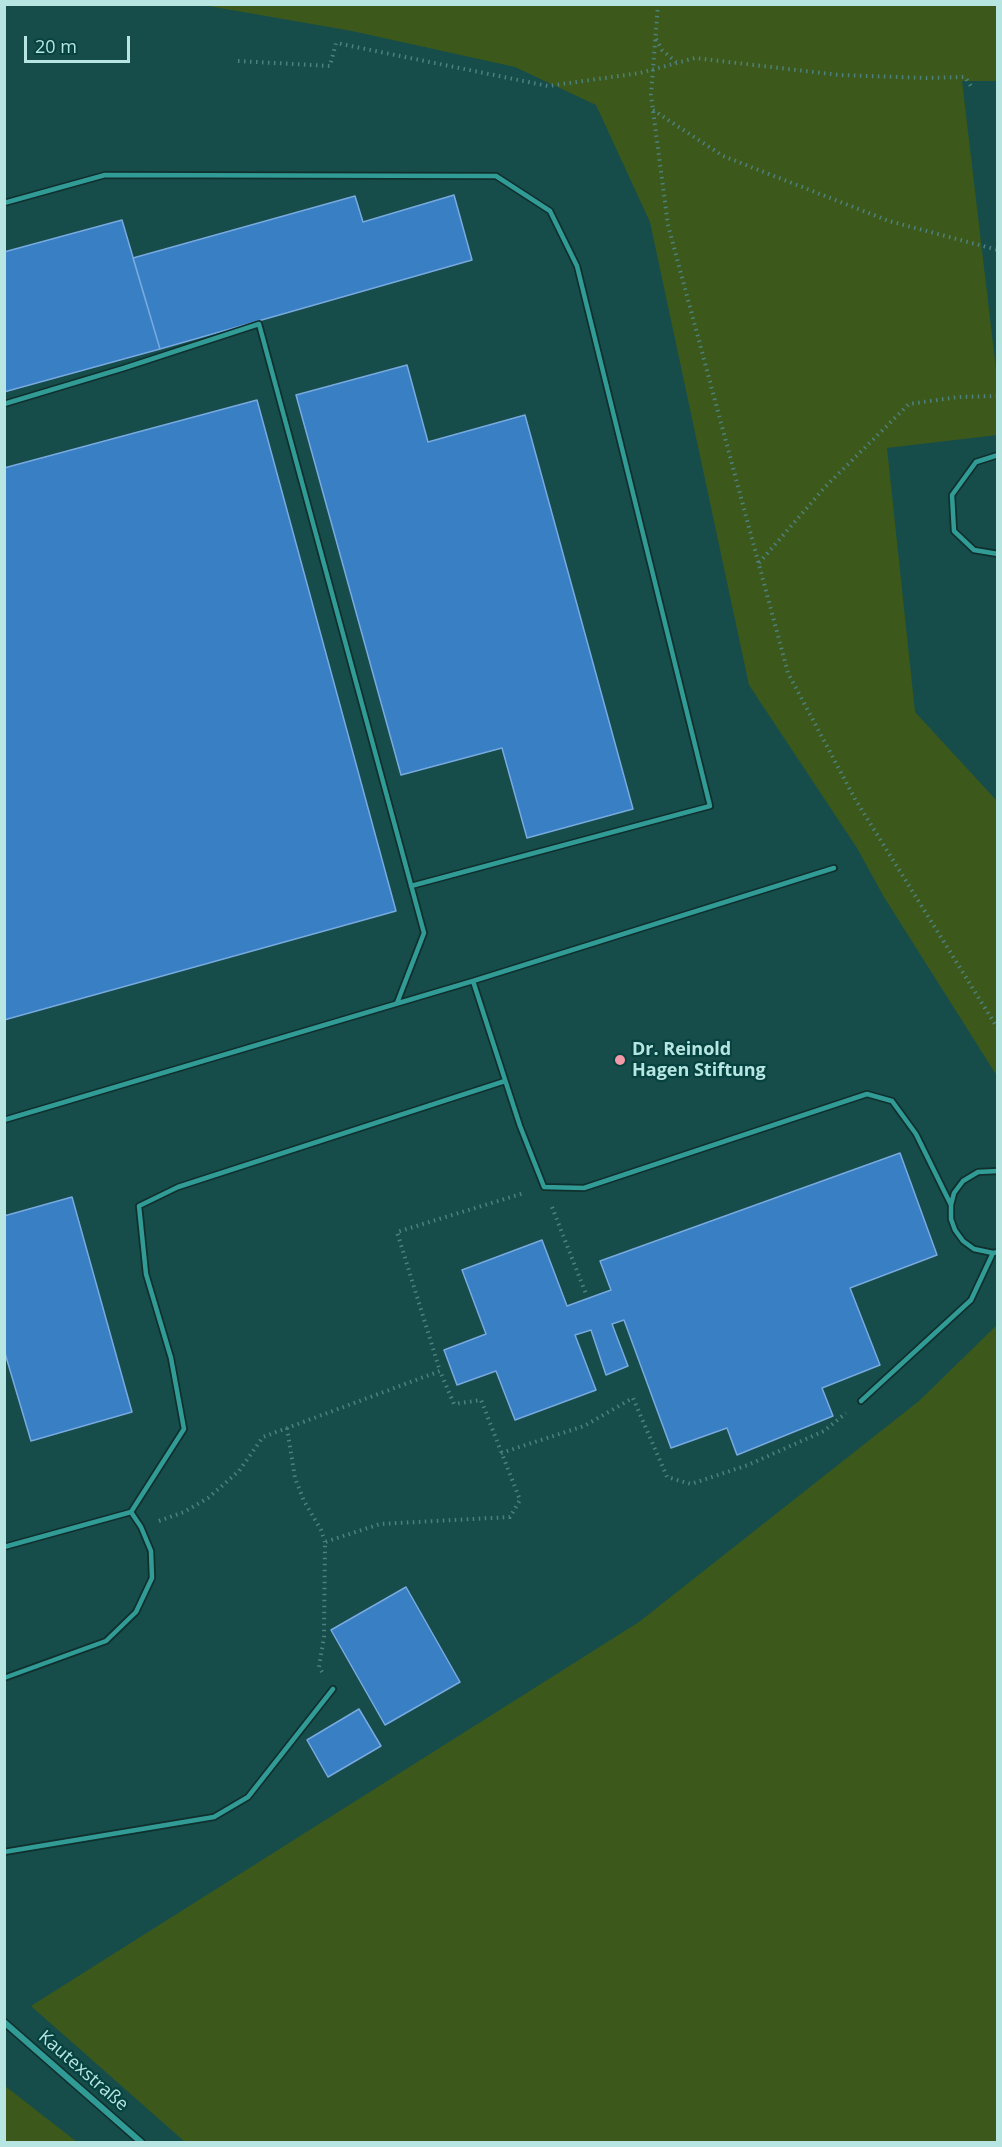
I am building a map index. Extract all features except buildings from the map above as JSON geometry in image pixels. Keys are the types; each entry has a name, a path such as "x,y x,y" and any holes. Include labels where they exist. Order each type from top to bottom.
{"street":[{"name":"Kautexstraße","path":"4,2022 141,2142"}],"lane":[{"path":"4,203 105,175 496,176 550,211 577,266 710,806 411,885"},
{"path":"4,404 260,324 424,933 398,1004"},
{"path":"998,455 976,462 952,495 954,531 974,550 998,554"},
{"path":"4,1120 398,1004 834,868"},
{"path":"473,981 525,1140 544,1187 584,1188 867,1094 892,1101 916,1134 951,1204"},
{"path":"4,1547 131,1512 184,1430 171,1358 146,1274 139,1206 178,1187 505,1081"},
{"path":"864,1399 971,1300 995,1252 974,1249 963,1241 951,1219 951,1204 954,1193 963,1181 978,1172 998,1171"},
{"path":"4,1678 106,1641 136,1612 152,1578 151,1551 141,1527 131,1512"},
{"path":"4,1852 214,1817 248,1797 333,1689"}],"path":[{"path":"658,4 651,95 668,225 788,673 855,799 998,1029"},
{"path":"655,38 662,50 676,63"},
{"path":"238,61 330,66 336,42 548,86 640,73 695,58 839,75 965,77 973,89"},
{"path":"653,110 723,156 889,221 998,250"},
{"path":"759,563 825,487 909,404 958,397 998,396"},
{"path":"325,1542 380,1524 510,1517 520,1500 480,1400 454,1404 440,1371 397,1232 544,1187 586,1294"},
{"path":"141,1527 184,1512 208,1498 239,1471 263,1437 440,1371"},
{"path":"501,1453 584,1426 633,1398 667,1477 691,1484 748,1465 824,1431 864,1399"},
{"path":"287,1428 295,1478 325,1542 324,1637 320,1667 333,1689"}],"green space":[{"path":"203,5 997,5 997,81 962,81 997,378 997,435 887,448 915,712 997,801 997,1076 884,897 857,848 749,685 650,222 596,105 515,67 352,31"},
{"path":"997,1325 997,2142 185,2142 31,2006 639,1622 919,1401"},
{"path":"5,2086 77,2142 5,2142"}],"place":[{"name":"Dr. Reinold Hagen Stiftung","path":"620,1060"}]}
